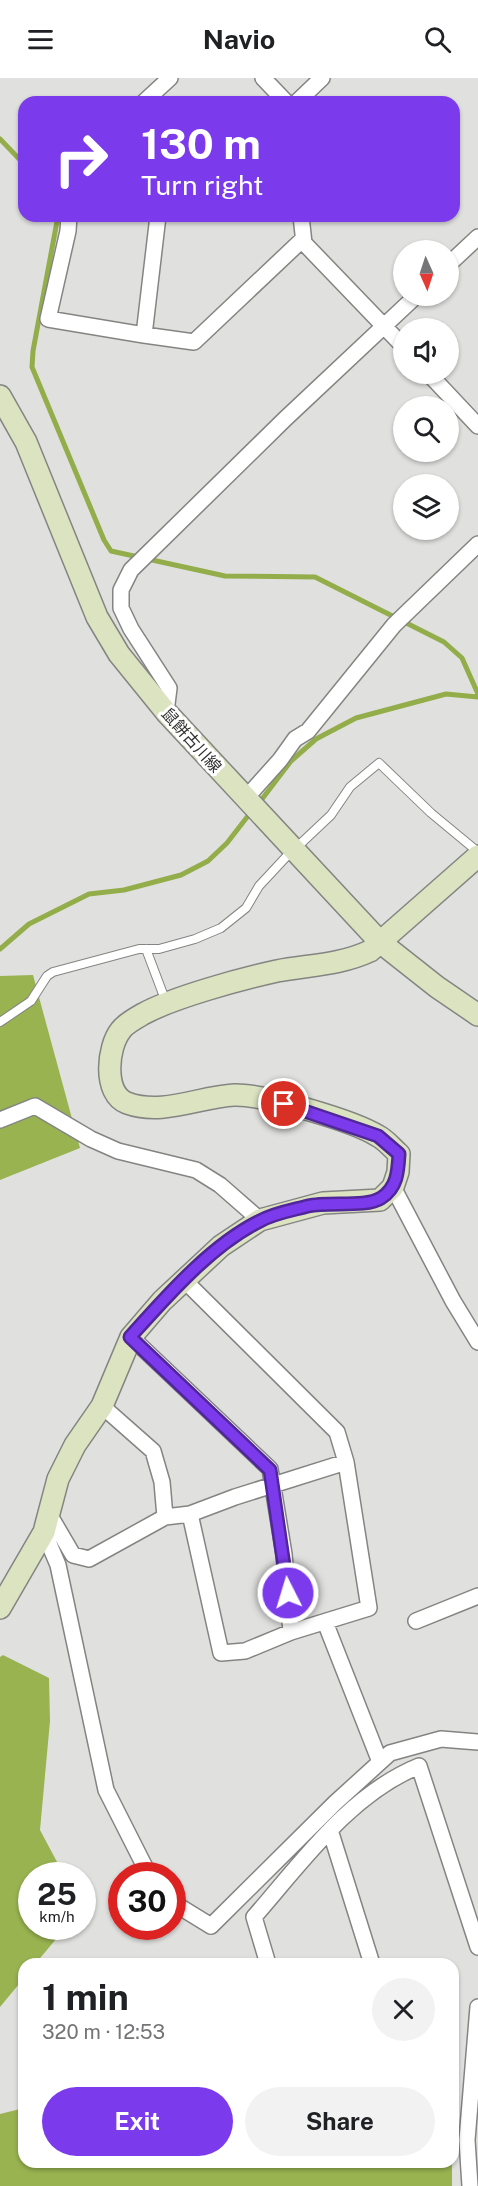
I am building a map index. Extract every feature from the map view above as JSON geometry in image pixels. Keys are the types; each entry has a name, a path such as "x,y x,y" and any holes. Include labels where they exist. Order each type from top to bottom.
{"street":[{"path":"150,96 170,78"},
{"path":"263,78 280,96"},
{"path":"303,96 322,78"},
{"path":"69,222 48,319 194,342 303,239"},
{"path":"144,334 157,222"},
{"path":"302,222 304,243 393,335"},
{"path":"459,255 478,237"},
{"path":"166,712 169,688 131,629 121,608 121,590 133,568 405,306"},
{"path":"438,384 478,426"},
{"name":"鼠餅古川線","path":"0,396 26,442 97,617 119,654 166,712 252,804 291,853 380,942 443,992 478,1015"},
{"path":"252,804 295,739 308,731 398,621 478,544"},
{"path":"0,1608 46,1523 58,1479 75,1445 102,1406 130,1337 162,1301 221,1246 260,1220 323,1203 380,1200 393,1188 398,1172 399,1154 378,1136 333,1119 267,1099 234,1095 148,1108 117,1097 110,1078 111,1057 120,1030 142,1015 167,1003 276,971 349,961 370,951 478,854"},
{"path":"0,1120 36,1106 91,1139 118,1151 196,1170 220,1185 260,1220"},
{"path":"393,1188 453,1301 478,1342"},
{"path":"185,1281 337,1432 346,1462 369,1608 291,1632 245,1651 221,1653 190,1514"},
{"path":"130,1337 270,1470 284,1554 291,1632"},
{"path":"102,1406 153,1451 162,1482 165,1517"},
{"path":"46,1523 73,1555 89,1559 165,1517 190,1514 235,1497 346,1462"},
{"path":"46,1523 58,1565 106,1790 142,1862"},
{"path":"416,1621 478,1596"},
{"path":"325,1622 380,1762"},
{"path":"186,1911 211,1926 390,1753 441,1739 478,1742"},
{"path":"266,1958 254,1917 337,1823 393,1776 419,1766 478,1947"},
{"path":"330,1830 370,1958"},
{"path":"470,2186 467,2140 478,2007"}],"lane":[{"path":"0,1022 31,1001 50,974 146,949 167,947 221,928 246,908 259,886 331,815 350,787 379,763 478,854"},
{"path":"146,949 167,1003"}],"green space":[{"path":"33,975 80,1148 0,1180 0,976"},
{"path":"3,1655 49,1678 50,1721 40,1830 57,1862 18,1862 18,1940 55,1940 40,1958 18,1958 18,1985 0,2007 0,1657"},
{"path":"18,2110 18,2168 452,2168 452,2186 0,2186 0,2114"}],"waterway":[{"path":"0,139 18,158"},
{"path":"57,222 32,367 104,540 111,551 225,576 315,577 444,642 462,658 478,694"},
{"path":"259,803 291,761 316,739 356,718 446,694 478,697"},
{"path":"0,949 29,924 89,894 124,890 181,875 208,861 227,843 251,812"}],"route":[{"path":"284,1104 378,1136 399,1154 398,1172 393,1188 380,1200 323,1203 260,1220 221,1246 162,1301 130,1337 270,1470 288,1593"}]}
